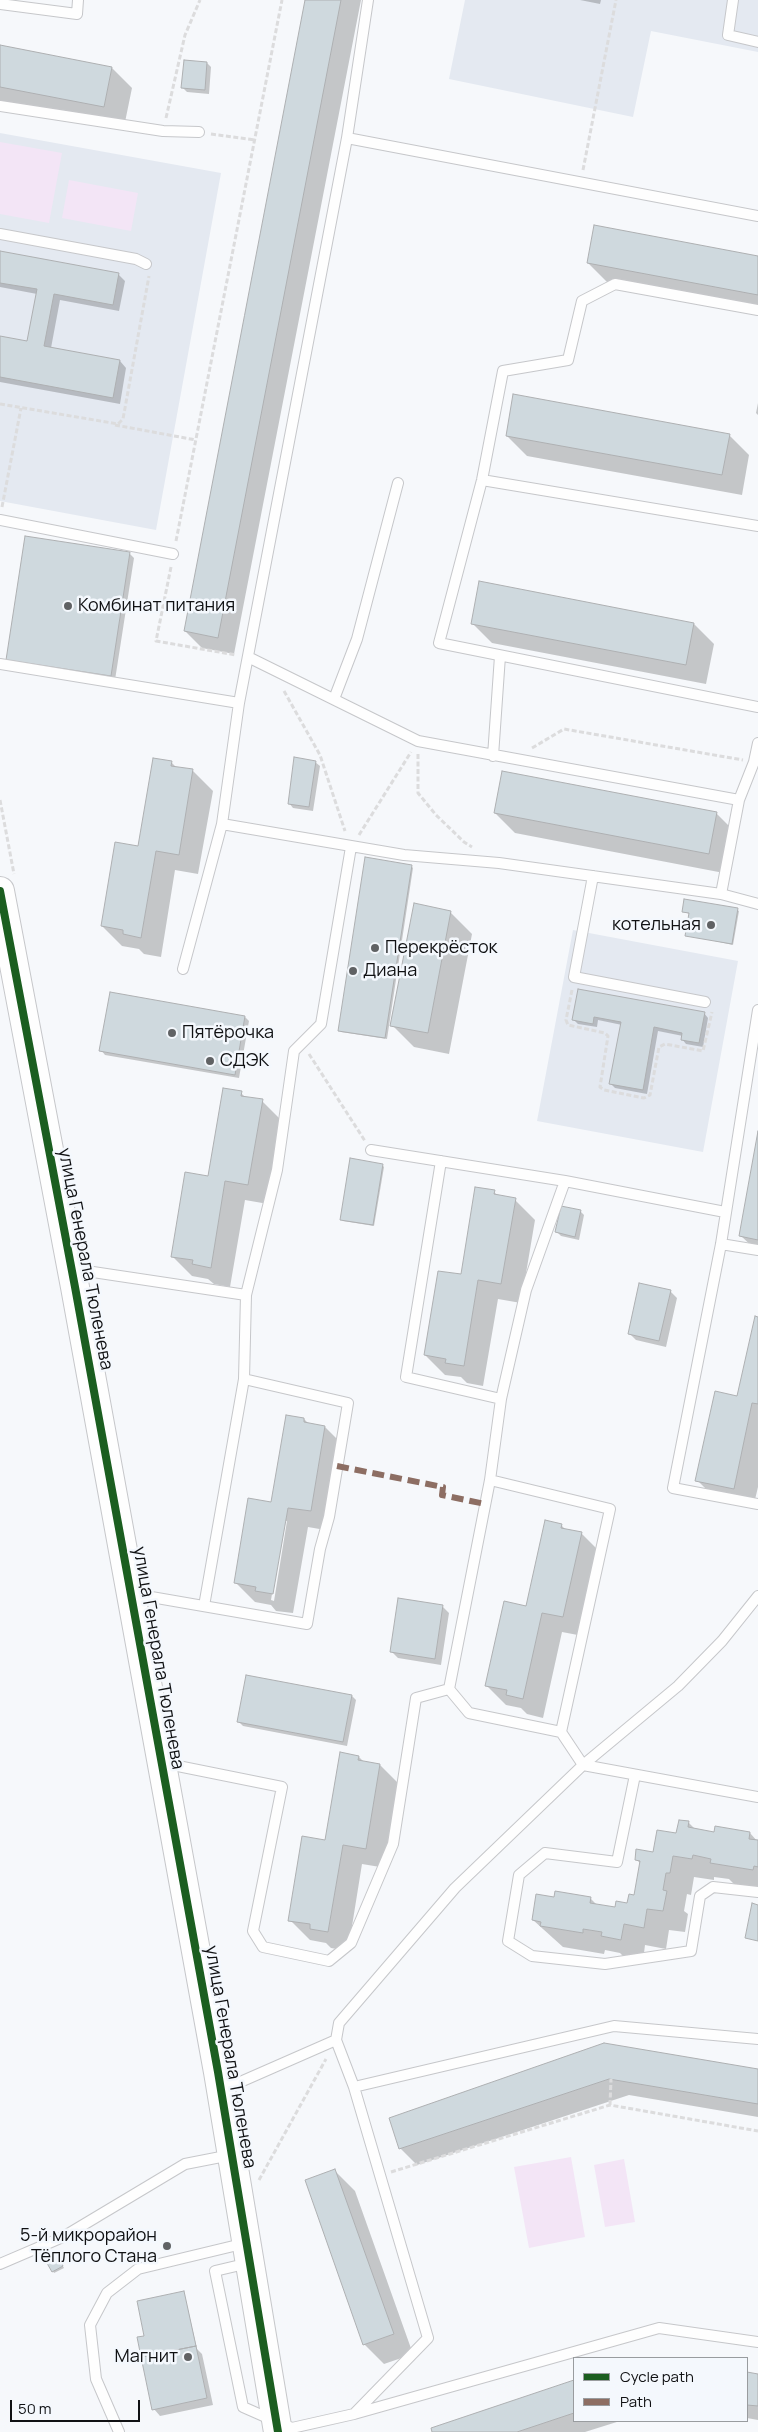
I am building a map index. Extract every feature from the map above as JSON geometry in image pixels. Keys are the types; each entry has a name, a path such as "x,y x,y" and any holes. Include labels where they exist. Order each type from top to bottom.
{"street":[{"name":"улица Генерала Тюленева","path":"0,891 72,1268 162,1762 221,2090 278,2427"}],"lane":[{"path":"0,4 77,14 78,0"},
{"path":"183,969 222,824 239,703 347,138 368,0"},
{"path":"733,0 728,35 758,42"},
{"path":"0,106 163,131 199,132"},
{"path":"347,138 758,216"},
{"path":"0,234 136,259 146,264"},
{"path":"758,310 615,284 582,301 568,360 503,371 482,480 439,643 758,707"},
{"path":"482,480 758,526"},
{"path":"334,700 357,639 398,482"},
{"path":"0,520 173,554"},
{"path":"494,756 500,656"},
{"path":"248,657 418,740 494,756 740,800"},
{"path":"0,664 239,703"},
{"path":"721,894 740,800 756,762 758,743"},
{"path":"222,824 404,855 500,863 721,894 758,904"},
{"path":"204,1606 244,1379 246,1295 277,1170 294,1051 321,1024 351,847"},
{"path":"593,876 574,977 705,1002"},
{"path":"758,1010 721,1244 673,1488 758,1504"},
{"path":"370,1150 565,1181 725,1212"},
{"path":"441,1161 406,1377 501,1398"},
{"path":"449,1689 490,1480 501,1398 526,1290 565,1181"},
{"path":"721,1244 758,1250"},
{"path":"72,1268 246,1295"},
{"path":"130,1593 307,1624 320,1549 329,1517 348,1403 244,1379"},
{"path":"490,1480 610,1509 561,1732"},
{"path":"354,2414 428,2338 354,2087 336,2040 339,2023 455,1888 583,1765 678,1686 722,1641 758,1596"},
{"path":"449,1689 469,1713 561,1732 583,1765 758,1797"},
{"path":"162,1762 282,1787 253,1930 263,1947 329,1961 351,1943 393,1844 416,1698 449,1689"},
{"path":"634,1775 617,1862 545,1853 520,1875 508,1941 532,1956 605,1964 691,1951 700,1896 713,1886 758,1892"},
{"path":"354,2087 614,2026 758,2039"},
{"path":"221,2090 336,2040"},
{"path":"0,2264 63,2237 186,2164 232,2155"},
{"path":"249,2253 215,2271 243,2407 278,2427 292,2428 354,2414 658,2328 758,2342"},
{"path":"119,2432 96,2379 90,2325 106,2293 138,2269 249,2253"}],"path":[{"path":"163,131 184,35 200,0"},
{"path":"248,657 156,641 282,0"},
{"path":"580,183 616,0"},
{"path":"199,132 255,140"},
{"path":"111,424 118,424 123,419 150,273 146,264"},
{"path":"0,404 196,440"},
{"path":"3,502 22,408"},
{"path":"272,669 320,755 351,847"},
{"path":"512,759 564,729 756,762"},
{"path":"351,847 418,740"},
{"path":"418,740 418,793 436,815 464,842 500,863"},
{"path":"574,977 566,1022 571,1027 607,1034 599,1085 602,1089 612,1092 648,1097 658,1050 662,1044 705,1050 712,1011 712,1006 705,1002"},
{"path":"308,1052 370,1150"},
{"path":"242,2211 336,2040"},
{"path":"610,2105 611,2079"},
{"path":"380,2175 610,2105 758,2132"}],"shaded area":[{"path":"465,0 758,0 758,52 651,31 633,117 449,79"},
{"path":"0,133 221,173 156,530 0,501"},
{"path":"0,142 62,153 49,223 0,214"},
{"path":"69,180 138,193 131,231 62,218"},
{"path":"573,930 738,961 703,1152 537,1121"},
{"path":"571,2157 585,2237 529,2248 514,2167"},
{"path":"624,2159 635,2222 605,2227 594,2165"}],"building":[{"path":"305,0 341,0 218,638 184,631"},
{"path":"0,45 112,67 104,107 0,87"},
{"path":"184,60 207,62 205,90 181,88"},
{"path":"594,225 758,256 758,295 587,263"},
{"path":"0,251 119,273 113,305 54,294 44,346 120,360 113,398 0,377 0,336 27,341 37,289 0,283"},
{"path":"513,394 730,434 722,475 506,436"},
{"name":"Комбинат питания","path":"25,536 130,552 111,676 6,660"},
{"path":"479,581 694,623 686,665 471,624"},
{"path":"294,757 316,761 309,807 288,804"},
{"path":"153,758 172,761 171,766 193,769 179,855 156,851 141,938 123,934 123,930 101,926 115,842 138,846"},
{"path":"502,771 717,812 709,854 494,813"},
{"name":"Перекрёсток","path":"365,857 412,865 385,1038 338,1031"},
{"name":"котельная","path":"684,899 738,908 732,944 685,936 689,913 682,912"},
{"path":"414,903 451,911 428,1033 390,1026"},
{"path":"578,989 705,1012 699,1043 681,1040 682,1033 654,1027 643,1090 609,1084 621,1022 594,1017 593,1024 572,1020"},
{"name":"Пятёрочка","path":"110,992 245,1016 235,1075 99,1051"},
{"path":"223,1088 242,1091 241,1096 263,1099 248,1185 225,1181 211,1268 192,1264 193,1260 171,1257 185,1172 208,1176"},
{"path":"758,1131 758,1240 739,1236"},
{"path":"350,1158 383,1164 373,1225 340,1220"},
{"path":"475,1187 495,1190 494,1194 516,1198 501,1284 478,1280 464,1366 445,1363 446,1359 424,1355 438,1271 461,1274"},
{"path":"561,1206 581,1210 575,1237 555,1232"},
{"path":"639,1283 671,1290 659,1341 628,1334"},
{"path":"755,1316 758,1317 758,1404 752,1403 734,1489 695,1481 715,1391 737,1396"},
{"path":"286,1415 304,1418 304,1422 325,1426 311,1511 288,1508 273,1594 255,1591 256,1587 234,1583 248,1498 271,1502"},
{"path":"545,1520 562,1524 561,1528 582,1532 563,1617 542,1613 523,1699 506,1695 507,1690 485,1686 504,1601 526,1606"},
{"path":"398,1598 443,1605 435,1659 390,1652"},
{"path":"246,1675 352,1695 343,1742 237,1722"},
{"path":"340,1752 359,1756 358,1760 380,1764 366,1849 343,1845 328,1932 310,1929 310,1924 288,1921 302,1836 325,1840"},
{"path":"679,1820 689,1821 688,1827 714,1832 715,1826 750,1832 749,1839 758,1840 758,1867 754,1866 753,1870 710,1863 711,1859 693,1855 692,1859 673,1856 670,1873 666,1873 663,1890 667,1891 663,1911 647,1909 644,1928 624,1924 621,1940 601,1936 602,1932 583,1929 583,1933 540,1926 541,1922 532,1920 536,1894 554,1897 555,1891 591,1897 590,1903 615,1907 616,1901 627,1903 629,1894 634,1895 640,1861 635,1860 636,1849 653,1852 657,1830 676,1833"},
{"path":"752,1903 758,1905 758,1941 745,1938"},
{"path":"604,2043 758,2069 758,2104 609,2079 399,2149 389,2118"},
{"path":"335,2169 394,2334 363,2345 305,2180"},
{"path":"56,2252 63,2266 52,2272 44,2258"},
{"path":"184,2291 196,2346 141,2357 137,2337 144,2336 137,2301"},
{"path":"196,2346 207,2398 152,2410 141,2357"},
{"path":"748,2372 758,2374 758,2406 748,2405"},
{"path":"573,2380 573,2413 517,2432 432,2432 431,2428"}],"marked path":[{"path":"337,1466 443,1487 442,1495 485,1504"}],"cycle path":[{"path":"0,891 75,1287 218,2072 278,2432"}],"place":[{"name":"Комбинат питания","path":"68,606"},
{"name":"котельная","path":"711,925"},
{"name":"Перекрёсток","path":"375,948"},
{"name":"Диана","path":"353,971"},
{"name":"Пятёрочка","path":"172,1033"},
{"name":"СДЭК","path":"210,1061"},
{"name":"5-й микрорайон Тёплого Стана","path":"167,2246"},
{"name":"Магнит","path":"188,2357"}]}
